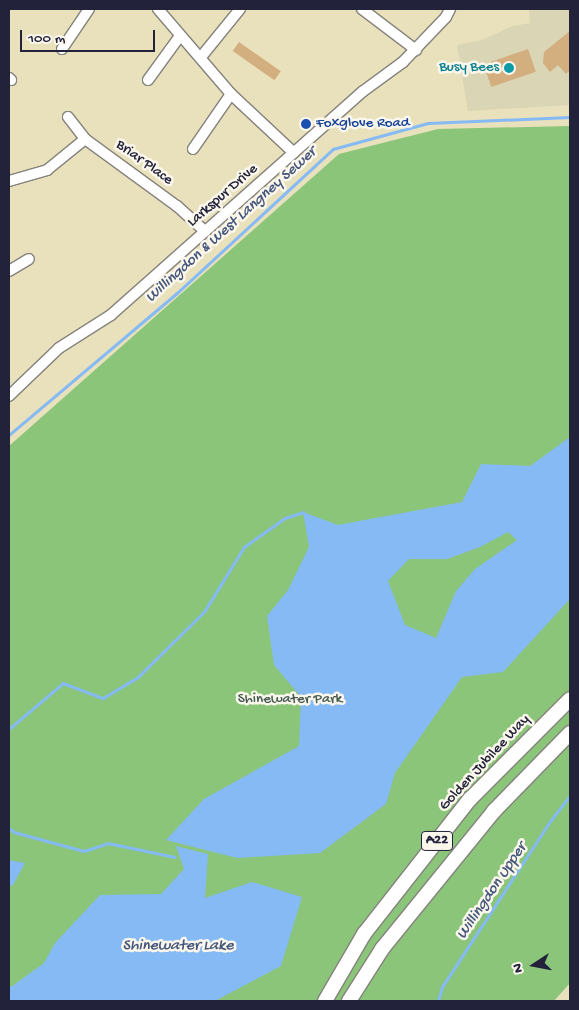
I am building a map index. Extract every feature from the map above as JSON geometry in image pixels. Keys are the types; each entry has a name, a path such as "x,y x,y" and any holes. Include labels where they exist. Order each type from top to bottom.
{"highway":[{"name":"Golden Jubilee Way","path":"325,1001 364,934 470,799 570,699"},
{"name":"A22","path":"349,1001 382,948 494,811 570,733"}],"street":[{"path":"62,49 89,9"},
{"path":"158,9 231,94 294,154"},
{"path":"201,57 240,9"},
{"path":"362,9 416,50"},
{"name":"Larkspur Drive","path":"9,396 59,348 111,315 362,92 416,50 446,17 450,9"},
{"path":"148,80 180,36"},
{"path":"193,149 231,94"},
{"name":"Briar Place","path":"68,118 85,139 177,206 205,231"},
{"path":"9,181 47,170 85,139"},
{"path":"9,271 29,259"}],"shaded area":[{"path":"529,9 570,9 570,105 468,111 457,45 482,40 513,26 530,23"}],"green space":[{"name":"Shinewater Park","path":"570,126 570,983 554,1001 9,1001 9,446 339,154 438,129"}],"water":[{"path":"570,437 570,599 503,672 462,677 395,773 386,804 320,853 237,858 166,840 204,799 299,746 301,697 274,665 267,616 288,590 309,547 303,512 338,525 462,502 481,464 530,466","holes":["508,532 517,540 475,569 456,591 436,638 405,625 388,581 409,559 447,559 480,547"]},
{"name":"Shinewater Lake","path":"176,846 208,854 205,898 252,882 302,897 281,966 215,1001 9,1001 9,986 11,987 44,963 55,943 100,895 161,894 184,869"},
{"path":"9,860 25,863 13,885 9,886"}],"building":[{"path":"570,31 570,70 566,74 558,65 550,72 543,63 544,52"},
{"path":"239,42 281,71 274,80 233,51"},
{"name":"Busy Bees","path":"528,49 536,72 491,87 484,64"}],"waterway":[{"name":"Willingdon & West Langney Sewer","path":"9,435 176,294 333,149 428,123 570,117"},
{"path":"9,729 63,683 103,698 138,677 204,612 244,547 285,518 303,512"},
{"name":"Willingdon Upper","path":"438,1001 442,987 551,820 570,796"},
{"path":"9,828 14,832 84,851 108,843 175,857"}],"place":[{"name":"Busy Bees","path":"509,68"},
{"name":"Foxglove Road","path":"306,124"}]}
